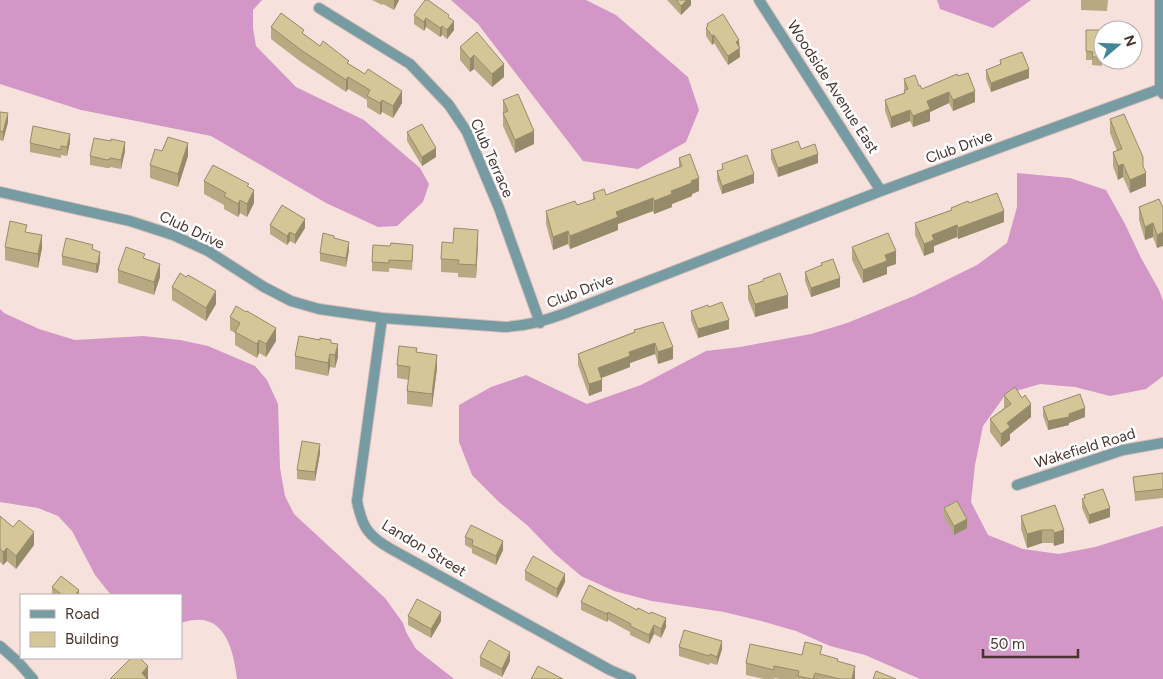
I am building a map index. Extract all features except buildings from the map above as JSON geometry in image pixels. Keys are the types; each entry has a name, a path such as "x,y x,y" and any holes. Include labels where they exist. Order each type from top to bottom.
{"street":[{"name":"Woodside Avenue East","path":"759,0 881,191"},
{"path":"1160,0 1162,92"},
{"name":"Club Terrace","path":"318,8 410,64 449,104 467,132 495,200 540,323"},
{"name":"Club Drive","path":"0,192 130,221 173,235 208,251 264,287 291,301 319,309 382,318 523,326 540,323 881,191 1162,92"},
{"name":"Landon Street","path":"382,318 357,501 363,526 372,537 391,550 610,670 631,679"},
{"name":"Wakefield Road","path":"1017,485 1124,450 1163,443"},
{"path":"0,646 33,679"}],"shaded area":[{"path":"0,0 262,0 253,10 256,46 296,87 364,120 420,168 429,184 423,202 397,226 378,227 326,203 211,136 81,110 0,84"},
{"path":"451,0 586,0 616,15 688,77 699,110 686,142 638,169 583,161 478,24"},
{"path":"937,0 1031,0 993,28 940,9"},
{"path":"1017,173 1070,178 1106,190 1163,301 1163,376 1146,389 1110,396 1075,387 1040,384 1006,394 983,426 975,465 971,502 988,535 1023,549 1059,554 1095,547 1163,526 1163,679 920,679 865,655 830,646 796,631 724,612 652,601 614,591 581,576 472,475 459,442 459,405 491,387 526,375 587,404 641,385 706,351 811,334 847,323 914,296 977,265 1007,243 1017,207"},
{"path":"0,309 4,313 39,329 75,340 143,336 180,340 208,346 255,366 267,380 278,404 280,468 285,496 294,514 385,598 403,623 416,649 454,679 237,679 229,643 216,625 207,621 195,620 182,623 182,594 110,594 95,575 72,531 58,516 38,508 0,502"}]}
